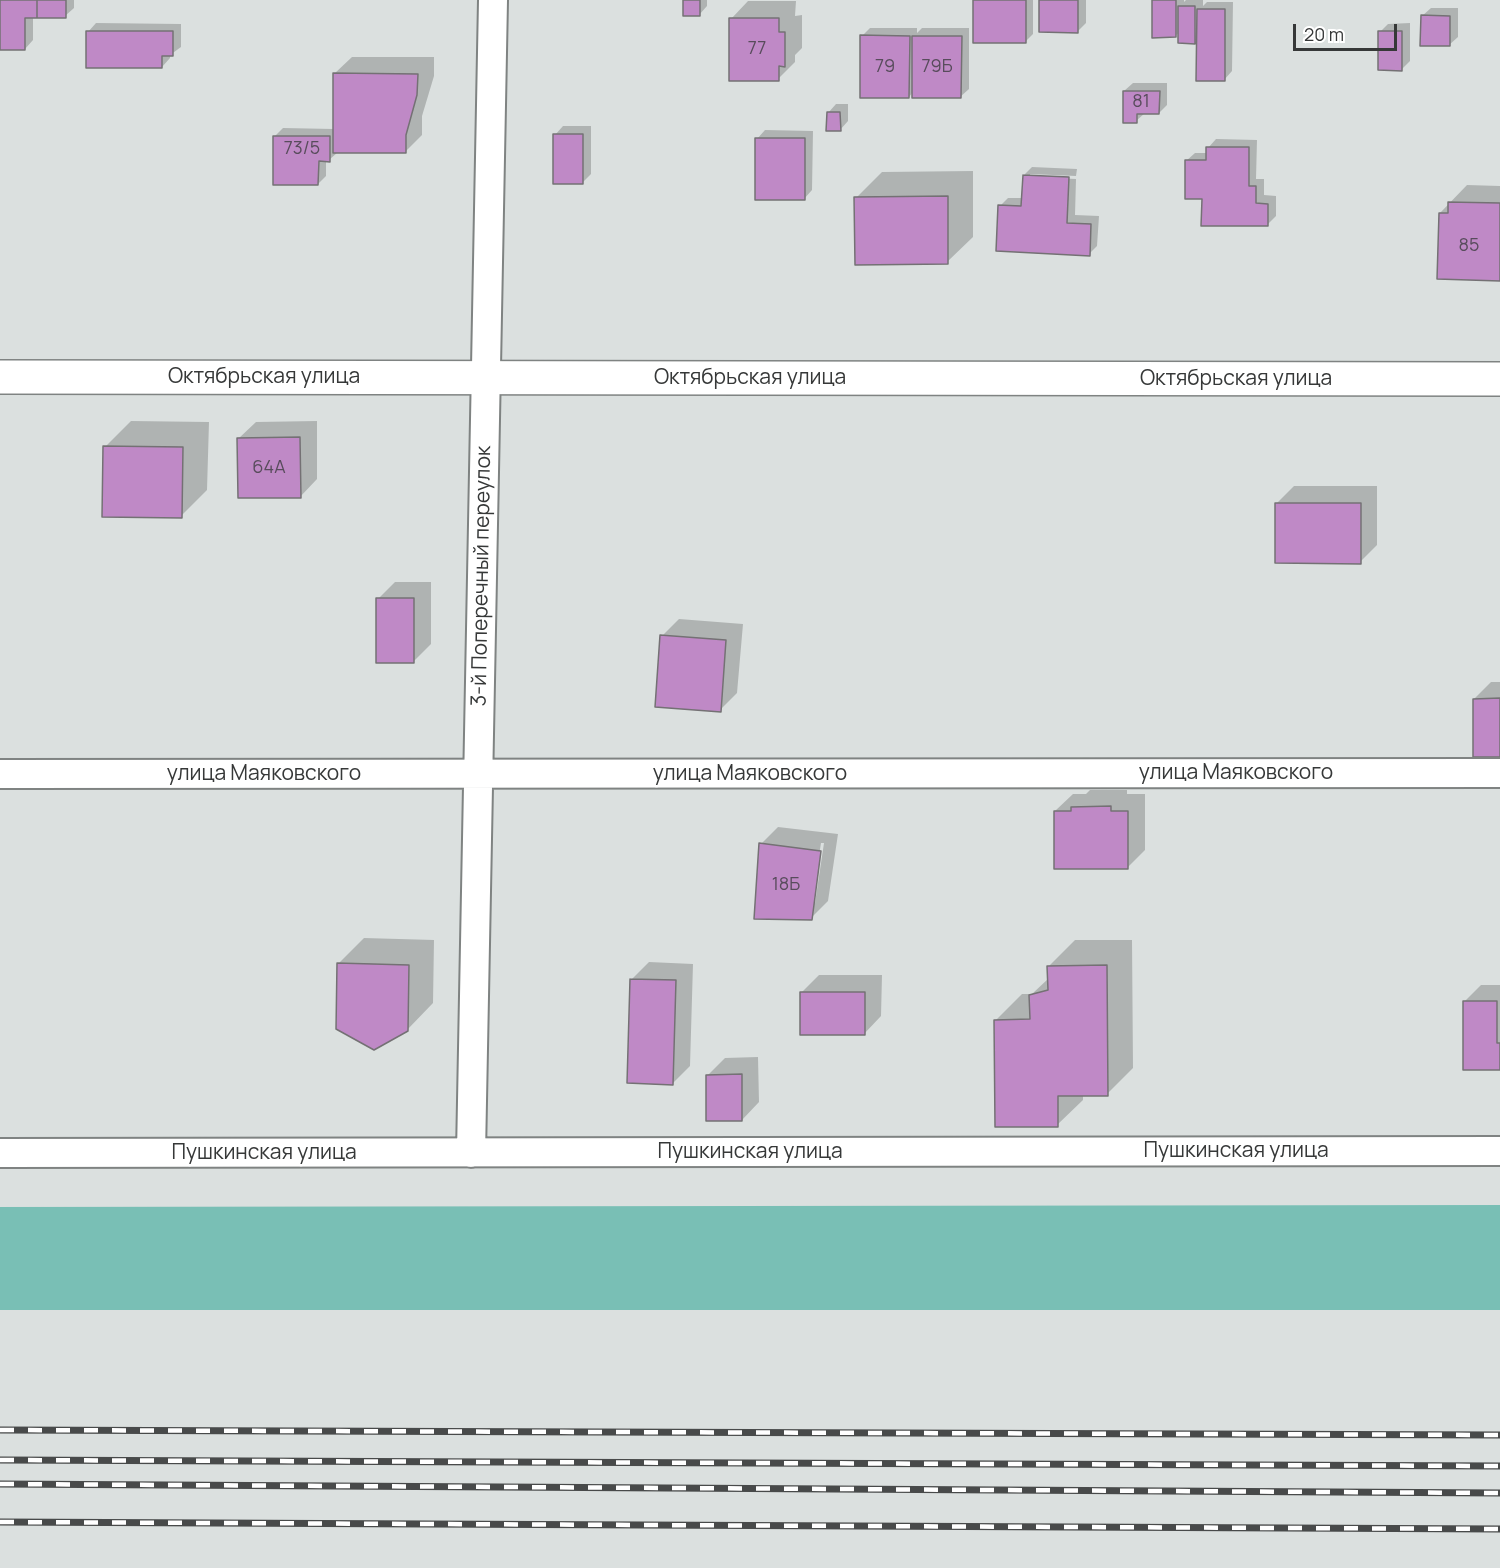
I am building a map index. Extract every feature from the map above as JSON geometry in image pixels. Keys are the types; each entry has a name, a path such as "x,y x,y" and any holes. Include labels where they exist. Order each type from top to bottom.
{"street":[{"name":"3-й Поперечный переулок","path":"471,1153 493,0"},
{"name":"Октябрьская улица","path":"0,377 1500,379"},
{"name":"улица Маяковского","path":"0,774 1500,773"},
{"name":"Пушкинская улица","path":"0,1153 1500,1151"}],"green space":[{"path":"1500,1205 1500,1310 0,1310 0,1207"}],"building":[{"path":"0,0 37,0 37,18 25,18 25,50 0,50"},
{"path":"37,0 66,0 66,18 37,18"},
{"path":"683,0 700,0 700,16 683,16"},
{"path":"973,0 1026,0 1026,43 973,43"},
{"path":"1039,0 1078,0 1078,33 1039,32"},
{"path":"1152,0 1176,0 1176,37 1152,38"},
{"path":"1178,6 1195,6 1195,44 1178,43"},
{"path":"1197,9 1225,9 1225,81 1196,81"},
{"path":"1421,15 1450,16 1450,46 1420,46"},
{"path":"729,18 779,18 779,32 785,32 785,67 779,66 779,81 729,81"},
{"path":"86,31 173,31 173,56 162,56 162,68 86,68"},
{"path":"1378,31 1402,31 1402,71 1378,70"},
{"path":"860,35 910,36 909,98 860,98"},
{"path":"912,36 962,36 961,98 912,98"},
{"path":"333,73 418,74 417,95 406,135 406,153 333,153"},
{"path":"1123,91 1160,91 1159,114 1137,114 1137,123 1123,123"},
{"path":"827,112 840,112 841,131 826,131"},
{"path":"553,134 583,134 583,184 553,184"},
{"path":"273,136 330,136 330,162 319,161 318,185 273,185"},
{"path":"755,138 805,138 805,200 755,200"},
{"path":"1206,147 1249,147 1249,186 1256,186 1256,203 1268,204 1268,226 1201,226 1202,199 1185,199 1185,160 1206,160"},
{"path":"1023,175 1069,177 1067,223 1091,224 1090,256 996,251 998,205 1021,206"},
{"path":"948,196 948,264 855,265 854,197"},
{"path":"1448,202 1500,203 1500,281 1437,279 1439,213 1448,213"},
{"path":"300,437 301,498 238,498 237,438"},
{"path":"103,446 183,447 182,518 102,517"},
{"path":"1275,503 1361,503 1361,564 1275,563"},
{"path":"376,598 414,598 414,663 376,663"},
{"path":"660,635 726,640 721,712 655,707"},
{"path":"1500,698 1500,757 1473,757 1473,699"},
{"path":"1111,806 1111,811 1128,811 1128,869 1054,869 1054,811 1071,811 1071,807"},
{"path":"759,843 821,851 812,920 754,919"},
{"path":"337,963 409,965 408,1031 374,1050 336,1029"},
{"path":"1107,965 1108,1096 1058,1096 1058,1127 995,1127 994,1020 1030,1019 1029,995 1048,990 1047,966"},
{"path":"630,979 676,980 673,1085 627,1083"},
{"path":"800,992 865,992 865,1035 800,1035"},
{"path":"1463,1001 1497,1001 1497,1043 1500,1043 1500,1070 1463,1070"},
{"path":"742,1074 742,1121 706,1121 706,1075"}],"railway":[{"path":"0,1430 1500,1435"},
{"path":"0,1460 1500,1466"},
{"path":"0,1484 1500,1493"},
{"path":"0,1522 1500,1529"}]}
